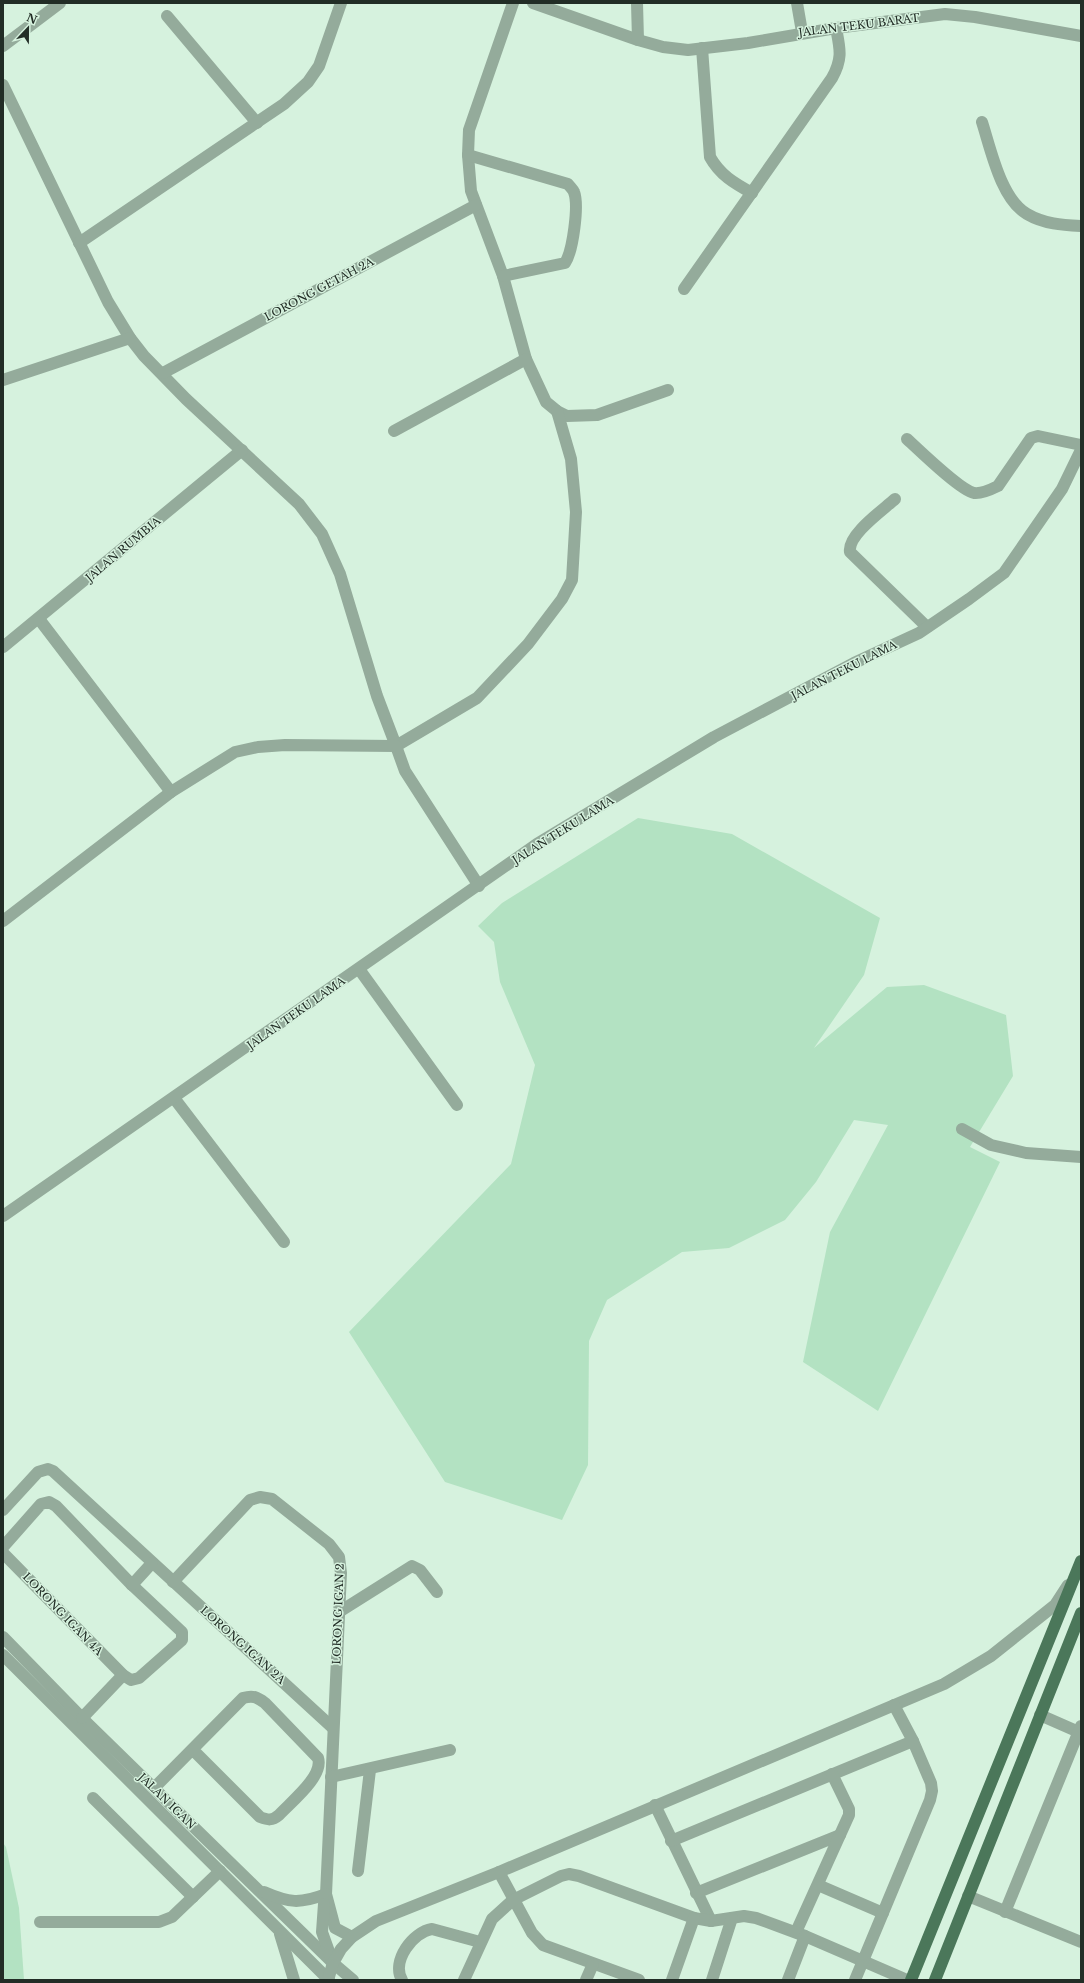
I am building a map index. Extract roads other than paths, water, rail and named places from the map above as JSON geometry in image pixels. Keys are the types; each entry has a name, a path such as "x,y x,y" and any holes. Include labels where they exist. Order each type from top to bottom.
{"main road":[{"path":"911,1980 1080,1565"},
{"path":"936,1980 1081,1613"}],"street":[{"path":"3,46 60,3"},
{"path":"78,243 257,124 284,104 308,82 319,66 341,3"},
{"path":"513,3 469,130 468,155 471,191 503,276 526,359 546,402 557,411 567,416 597,415 668,390"},
{"name":"JALAN TEKU BARAT","path":"534,3 638,40 663,47 688,50 748,43 802,32 836,28 946,8 975,17 1081,36"},
{"path":"637,3 638,40"},
{"path":"797,3 802,32"},
{"path":"167,16 257,124"},
{"path":"684,289 752,193 838,66 841,50 836,28"},
{"path":"702,48 710,157 717,169 728,180 752,193"},
{"path":"3,85 78,243 108,302 130,338 144,356 163,373 186,399 299,504 322,534 340,574 377,696 405,771 479,886"},
{"path":"982,122 1000,178 1014,203 1028,215 1042,221 1059,225 1081,226"},
{"path":"468,155 568,184 574,190 573,244 570,256 565,263 503,276"},
{"name":"LORONG GETAH 2A","path":"163,373 476,205"},
{"path":"3,380 130,338"},
{"path":"394,431 526,359"},
{"path":"3,921 172,792 235,752 246,748 285,745 396,746 477,698 528,644 562,599 572,580 576,512 571,458 557,411"},
{"path":"907,439 956,482 974,493 990,490 998,486 1032,438 1038,436 1081,445"},
{"name":"JALAN RUMBIA","path":"3,647 39,619 242,450"},
{"name":"JALAN TEKU LAMA","path":"3,1216 479,886 537,844 714,737 854,663 927,627 1004,573 1062,489 1081,450"},
{"path":"895,499 855,535 849,546 850,552 927,627"},
{"path":"39,619 172,792"},
{"path":"359,969 456,1105"},
{"path":"174,1098 284,1242"},
{"path":"962,1129 992,1145 1026,1153 1081,1157"},
{"name":"LORONG IGAN 2A","path":"3,1510 38,1472 48,1469 58,1475 334,1728"},
{"name":"LORONG IGAN 2","path":"173,1582 250,1500 260,1497 272,1499 329,1544 339,1557 341,1573 326,1894"},
{"path":"3,1547 41,1504 49,1502 56,1506 132,1585 182,1632 182,1640 139,1678 131,1680 123,1674 82,1718"},
{"name":"LORONG IGAN 4A","path":"3,1552 123,1674"},
{"path":"132,1585 152,1562"},
{"path":"328,1980 333,1963 342,1949 352,1937 376,1921 499,1872 944,1684 991,1656 1055,1605 1080,1565"},
{"path":"339,1612 412,1566 420,1570 438,1592"},
{"name":"JALAN IGAN","path":"3,1637 82,1718 333,1963 353,1980"},
{"name":"JALAN IGAN","path":"3,1655 328,1980"},
{"path":"154,1788 243,1698 256,1697 318,1758 319,1768 315,1777 279,1815 274,1820 268,1820 260,1817 193,1750"},
{"path":"855,1980 862,1960 930,1800 932,1791 931,1784 913,1741 894,1705"},
{"path":"1005,1912 1080,1730 1040,1715"},
{"path":"671,1841 913,1741"},
{"path":"331,1777 370,1770 450,1750"},
{"path":"358,1871 370,1770"},
{"path":"788,1980 800,1934 818,1884 849,1815 849,1809 832,1774"},
{"path":"93,1798 193,1897"},
{"path":"655,1805 696,1893 711,1921"},
{"path":"696,1893 840,1835"},
{"path":"40,1922 159,1922 172,1917 220,1871"},
{"path":"499,1872 532,1933 543,1945 639,1980"},
{"path":"464,1980 480,1942 492,1919 513,1900 561,1876 569,1874 579,1876 694,1918 711,1921 744,1916 756,1918 800,1934 907,1980"},
{"path":"818,1884 883,1913"},
{"path":"258,1890 283,1900 293,1902 304,1901 326,1894"},
{"path":"326,1894 335,1928 352,1937"},
{"path":"326,1894 322,1932 333,1963"},
{"path":"968,1896 1081,1942"},
{"path":"672,1980 694,1918"},
{"path":"712,1980 732,1918"},
{"path":"276,1927 283,1939 294,1980"},
{"path":"402,1980 399,1969 407,1945 427,1930 432,1929 480,1942"},
{"path":"586,1980 593,1964"}]}
